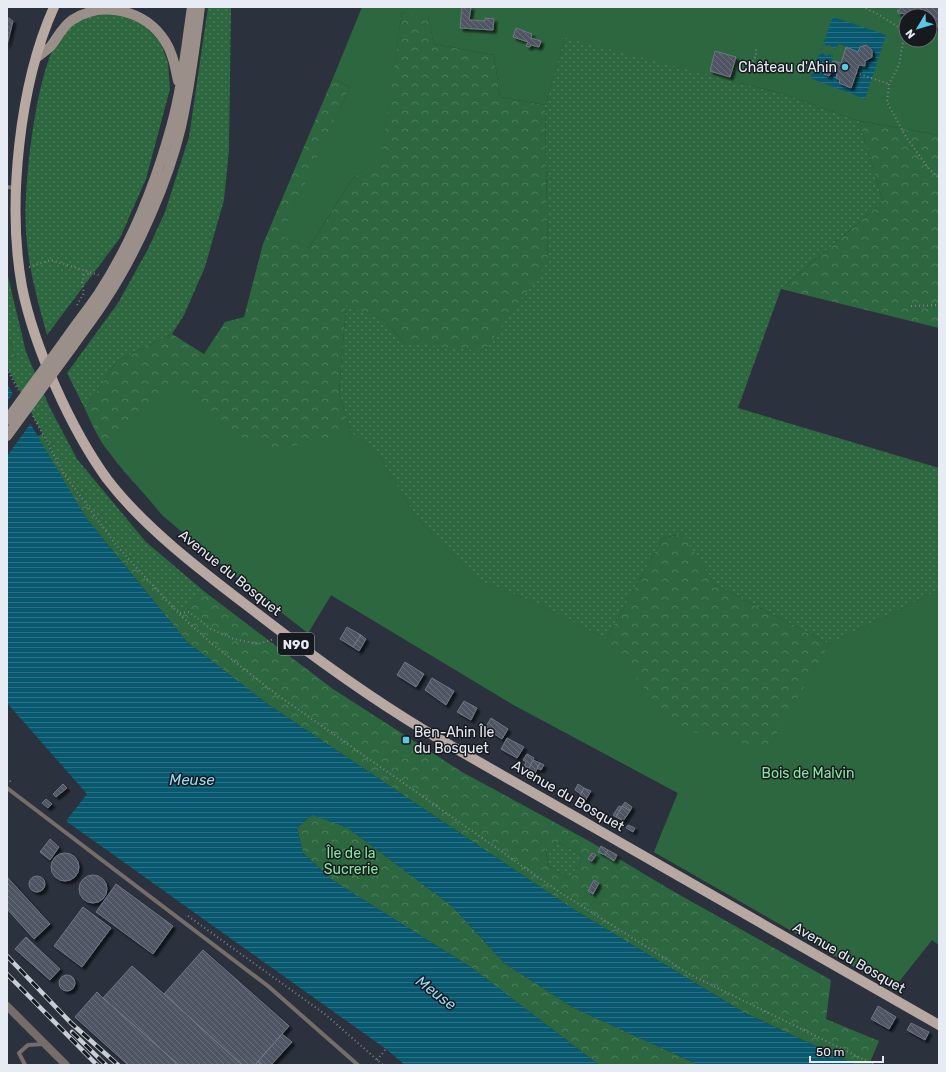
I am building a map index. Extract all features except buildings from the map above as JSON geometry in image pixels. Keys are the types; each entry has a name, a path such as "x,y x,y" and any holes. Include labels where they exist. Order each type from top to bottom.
{"main road":[{"name":"Avenue du Bosquet","path":"54,7 36,58 25,106 12,187 20,269 22,286 35,338 77,429 107,479 144,520 208,576 317,660 421,728 939,1025"},
{"path":"7,436 69,343 99,293 141,216 155,180 172,126 180,89 192,7"},
{"path":"7,420 106,299 137,246 166,176 181,128 200,7"},
{"path":"36,58 50,47 65,25 72,20 93,11 120,10 136,14 158,31 172,56 180,89"}],"street":[{"path":"7,1006 66,1065"}],"lane":[{"path":"7,788 268,986 358,1065"},
{"path":"25,1065 19,1053 28,1044 45,1044"}],"path":[{"path":"862,7 874,12 898,27"},
{"path":"741,64 752,62 756,56 756,48"},
{"path":"902,48 899,65 889,84 887,102 906,137 929,169 939,178"},
{"path":"856,73 889,84"},
{"path":"20,269 51,260 103,276"},
{"path":"911,306 939,305"},
{"path":"42,434 64,474 116,545 179,614 211,643 276,694 558,891 691,975 875,1065"},
{"path":"179,614 189,612 211,629 234,639 258,644 285,635"},
{"path":"7,778 14,784"},
{"path":"184,913 326,1015 383,1065"},
{"path":"377,1060 386,1049"}],"green space":[{"path":"208,7 231,7 229,150 224,200 205,267 184,315 172,334 117,361 85,409 67,373 118,303 148,249 165,212 189,137"},
{"path":"362,7 939,7 939,135 859,121 787,95 565,38 545,105 500,97 494,55 434,44 428,17 402,12 381,159 352,179 309,248 281,235 350,87 333,78"},
{"name":"Bois de Malvin","path":"402,12 428,16 434,44 494,55 500,97 545,105 548,262 484,351 404,343 383,319 346,306 339,393 351,433 376,451 417,518 477,580 537,603 606,639 663,538 682,534 716,585 829,644 939,590 939,945 932,940 893,989 654,852 678,793 512,704 331,595 308,633 227,569 174,524 127,474 105,447 94,429 85,409 117,361 172,334 204,354 225,322 244,317 263,244 333,78 350,87 282,235 309,248 352,179 380,159"},
{"path":"107,14 130,17 146,27 160,42 168,62 170,89 146,179 120,238 47,335 31,271 26,232 29,157 39,95 46,67 55,45 65,29 69,25 79,20"},
{"path":"565,37 787,95 859,121 883,202 781,289 738,408 939,468 939,590 829,644 716,585 681,534 663,538 606,639 537,603 477,580 417,518 376,451 351,433 339,393 346,305 383,319 404,343 548,262 545,105"},
{"path":"859,121 939,135 939,328 781,289 883,202"},
{"path":"7,272 26,352 49,406 77,459 146,542 205,592 179,614 116,545 64,474 7,367 7,359 16,358 7,332"},
{"path":"7,332 16,358 7,359"},
{"path":"180,383 226,431 273,450 351,433 376,451 417,518 477,580 537,603 606,639 675,728 768,749 829,644 939,590 939,945 932,940 893,989 654,852 678,793 512,704 331,595 308,633 204,551 162,515 104,446"},
{"path":"42,434 64,474 116,545 179,613 205,592 333,689 462,772 589,841 671,890 831,980 826,1019 879,1041 870,1062 875,1065 856,1065 743,1012 573,909 266,703 187,642 86,518 37,437","holes":["559,842 583,857 570,879 549,866 545,849"]},
{"name":"Île de la Sucrerie","path":"312,814 348,828 453,907 504,963 574,1008 699,1065 599,1065 472,968 332,880 303,853 297,828"},
{"path":"559,842 583,857 570,879 549,866 545,848"}],"water":[{"path":"833,17 886,35 865,99 810,78","holes":["824,42 826,46 829,45 835,49 839,44 858,52 860,47 866,45 872,50 872,57 865,61 865,65 859,65 851,88 839,83 840,80 836,78 837,73 832,71 829,76 824,74 823,70 826,67 831,69 833,56 829,54 826,56 823,53 819,55"]},
{"name":"Meuse","path":"7,384 86,518 187,642 266,703 573,909 743,1012 856,1065 699,1065 574,1008 504,963 453,907 348,828 312,815 297,828 303,853 332,880 472,968 599,1065 405,1065 386,1049 66,821 87,794 7,703"}],"pier":[{"path":"14,392 31,423 7,456 7,402"}],"railway":[{"path":"7,956 71,1023 118,1065"},
{"path":"7,974 97,1065"},
{"path":"72,1032 106,1065"}],"place":[{"name":"Château d'Ahin","path":"845,67"},
{"name":"Ben-Ahin Île du Bosquet","path":"406,740"}]}
